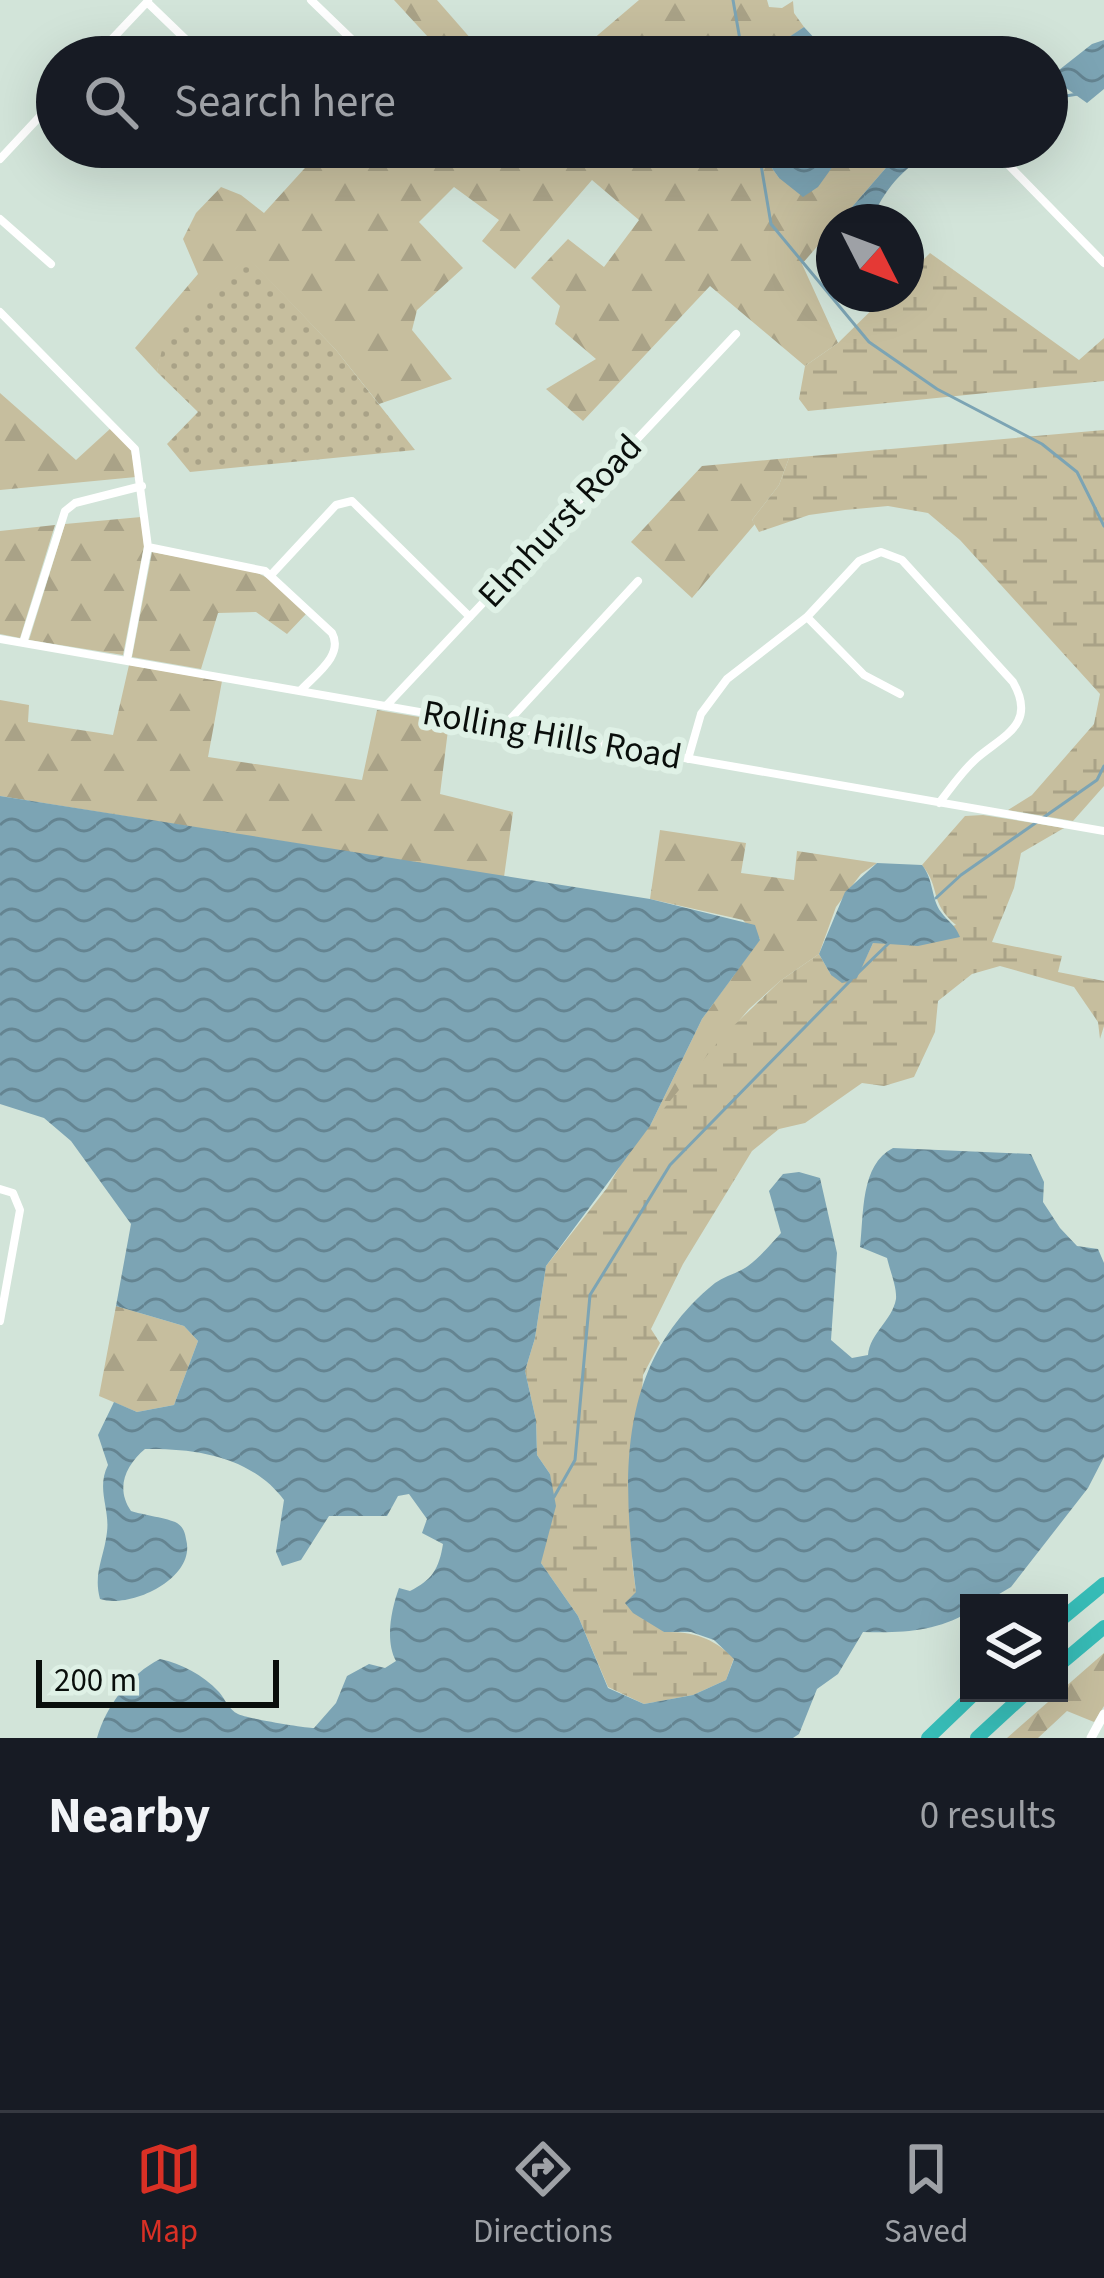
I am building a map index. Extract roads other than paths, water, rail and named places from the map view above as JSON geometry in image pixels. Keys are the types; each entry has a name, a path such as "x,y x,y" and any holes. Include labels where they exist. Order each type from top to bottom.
{"highway":[{"path":"1068,1614 1104,1585"},
{"path":"1068,1657 1104,1627"},
{"path":"928,1738 966,1702"},
{"path":"977,1738 1017,1702"}],"street":[{"path":"310,0 348,36"},
{"path":"115,36 148,1 183,36"},
{"path":"0,159 36,120"},
{"path":"1012,168 1104,263"},
{"path":"0,219 51,264"},
{"path":"0,312 131,443 142,486 148,547 127,660"},
{"name":"Elmhurst Road","path":"385,706 736,334"},
{"path":"23,643 65,511 75,503 142,486"},
{"path":"271,575 336,505 352,501 470,617"},
{"path":"148,547 245,564 271,575 337,643 335,653 300,691"},
{"path":"688,758 710,697 806,617 859,561 889,553 902,560 1013,682 1022,702 1017,724 967,768 939,803"},
{"path":"503,727 638,580"},
{"path":"806,617 864,675 900,694"},
{"name":"Rolling Hills Road","path":"0,639 1104,831"},
{"path":"0,1190 13,1193 19,1201 0,1321"},
{"path":"1091,1738 1104,1714"}],"water":[{"path":"804,27 812,36 790,36"},
{"path":"1104,40 1104,89 1087,103 1068,89 1068,63"},
{"path":"772,168 832,168 818,187 803,197"},
{"path":"886,168 909,168 880,204 855,204"},
{"path":"0,796 650,899 755,925 760,940 702,1019 650,1126 546,1266 525,1371 536,1420 537,1455 550,1474 556,1506 541,1563 578,1616 608,1688 644,1704 693,1695 726,1680 734,1659 714,1640 691,1632 664,1632 625,1603 636,1592 629,1506 633,1424 659,1349 683,1315 715,1283 748,1266 781,1233 769,1191 783,1174 799,1172 820,1178 837,1253 831,1340 852,1358 868,1355 896,1299 887,1258 860,1247 869,1178 882,1156 893,1148 1031,1154 1044,1182 1043,1202 1060,1228 1077,1246 1098,1249 1104,1263 1104,1457 1088,1488 1011,1587 999,1594 960,1594 960,1616 944,1624 863,1632 838,1674 817,1689 799,1734 793,1738 97,1738 121,1692 160,1659 199,1675 238,1714 314,1728 336,1703 347,1676 369,1664 385,1668 396,1661 390,1625 399,1588 410,1591 429,1578 443,1544 422,1533 427,1519 409,1494 398,1496 387,1516 329,1516 301,1560 282,1566 276,1552 284,1500 271,1485 222,1458 145,1449 125,1477 126,1502 131,1511 179,1525 187,1553 172,1578 144,1595 100,1599 98,1573 107,1523 103,1482 108,1465 98,1435 114,1402 137,1412 174,1405 198,1341 184,1326 116,1306 131,1224 71,1141 44,1118 0,1104"},
{"path":"877,863 922,865 938,907 960,937 918,946 873,943 857,978 842,983 831,975 819,954 845,892"}],"waterway":[{"path":"733,0 739,36"},
{"path":"1068,96 1078,94"},
{"path":"762,168 771,224 869,342 937,389 1042,444 1077,472 1104,526"},
{"path":"936,898 961,875 1097,780 1104,766"},
{"path":"858,973 890,942"},
{"path":"554,1497 575,1460 590,1295 670,1165 851,980"}]}
